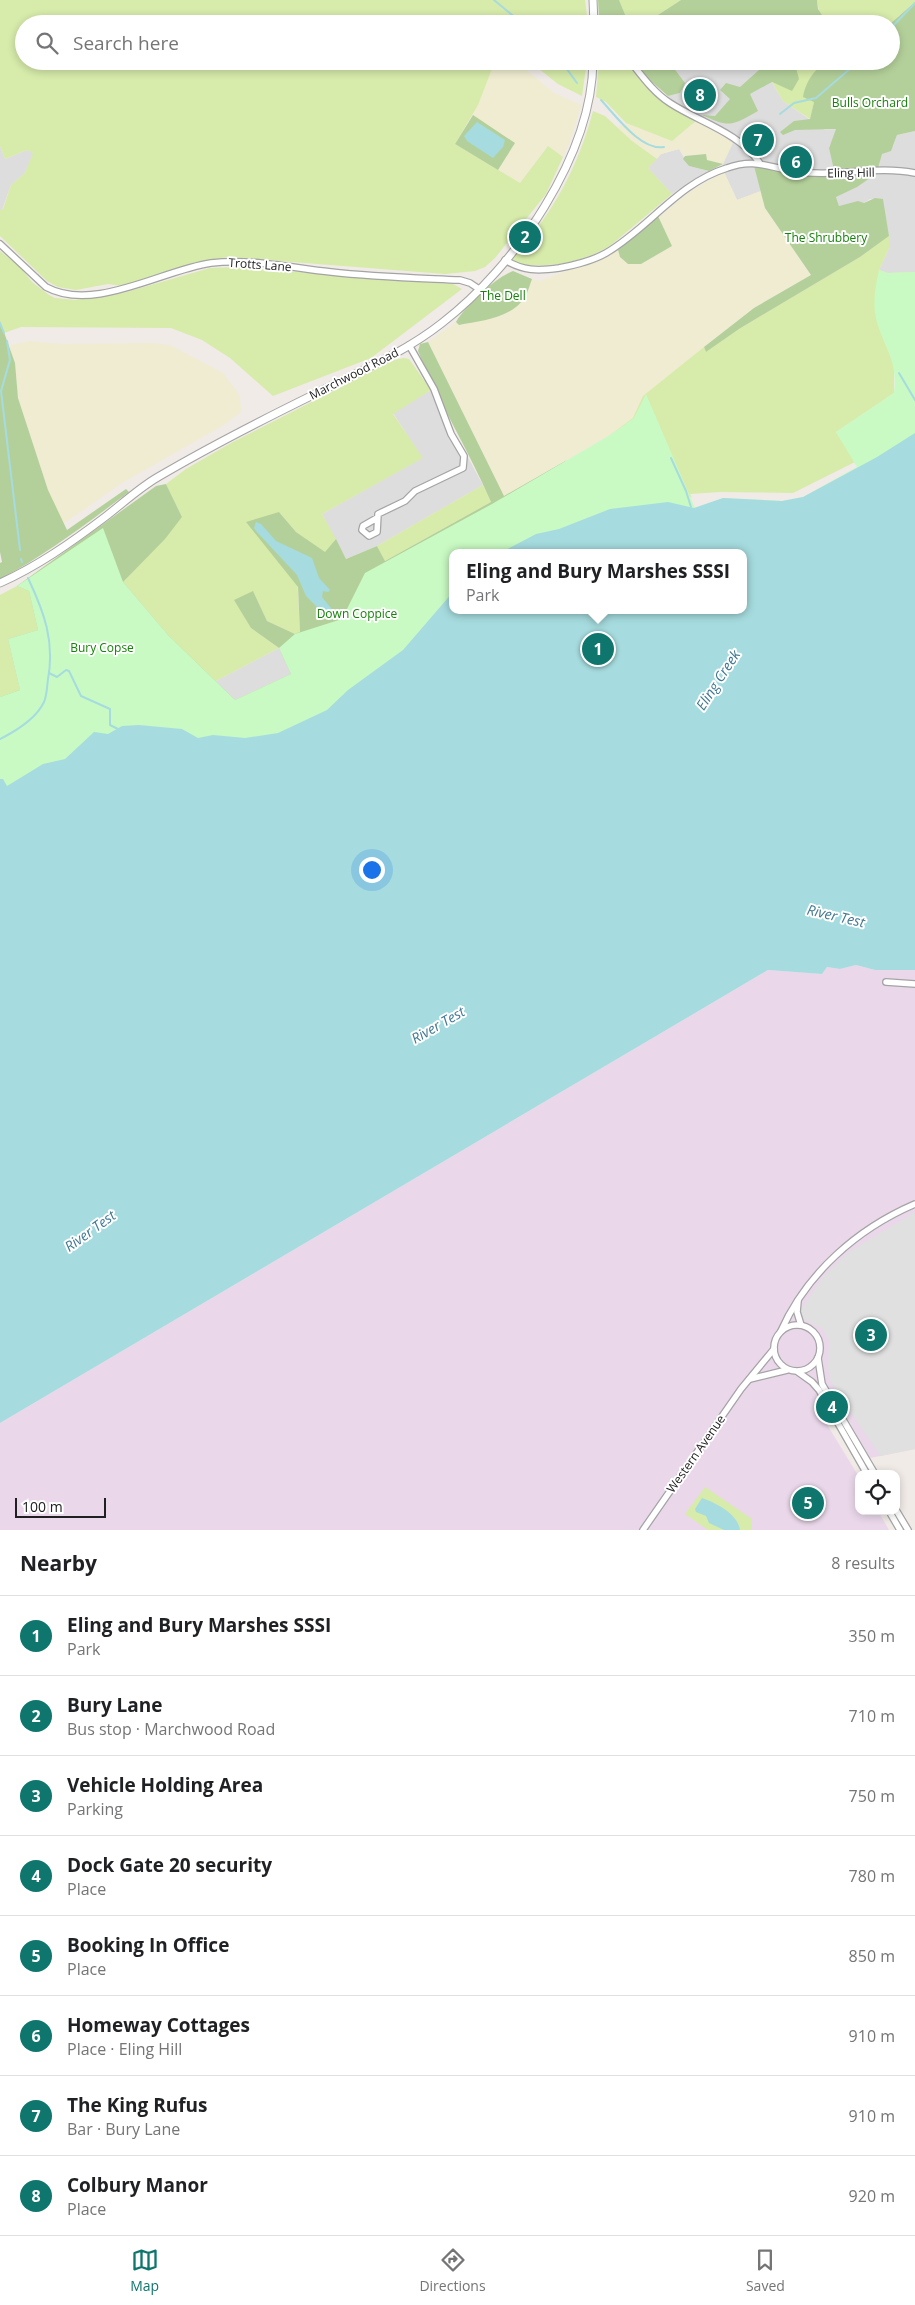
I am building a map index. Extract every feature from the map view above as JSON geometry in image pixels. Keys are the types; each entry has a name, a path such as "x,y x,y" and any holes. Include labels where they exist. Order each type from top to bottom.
{"street":[{"path":"592,0 593,15"},
{"name":"Marchwood Road","path":"0,583 44,560 156,478 263,419 379,363 442,324 479,289 505,260 550,200 577,141 588,104 592,70"},
{"path":"637,70 649,85 668,102 724,132 750,152 759,162"},
{"path":"505,260 531,271 563,267 591,260 613,248 677,196 710,174 741,164 759,162"},
{"name":"Eling Hill","path":"759,162 806,173 915,173"},
{"name":"Trotts Lane","path":"0,244 46,287 55,292 68,294 92,294 121,289 209,263 241,262 333,272 460,280 470,283 479,289"},
{"path":"377,518 378,514 404,501 415,491 463,468 464,456 451,434 434,389 409,345"},
{"path":"886,982 915,984"},
{"path":"787,1370 778,1361 774,1350 774,1343 792,1308 819,1272 836,1254 863,1234 915,1204"},
{"path":"798,1301 797,1312 801,1325"},
{"path":"781,1331 787,1327 801,1325 812,1330 819,1340 821,1346 818,1358 822,1384 866,1470"},
{"name":"Western Avenue","path":"643,1530 750,1379 774,1350"},
{"path":"798,1372 810,1368 818,1358"},
{"path":"750,1379 787,1370 798,1372 810,1380 819,1390 872,1470"},
{"path":"891,1515 900,1530"},
{"path":"899,1515 908,1530"}],"shaded area":[{"path":"491,70 526,70 554,93 581,105 571,139 563,157 547,147 520,183 498,170 515,143 473,115"},
{"path":"674,70 765,70 783,101 825,130 837,129 829,147 832,157 882,154 893,146 897,135 915,131 915,272 888,273 879,270 889,248 889,236 878,199 839,206 836,197 856,175 800,175 755,166 761,191 737,200 724,172 723,164 727,153 664,101 668,96 680,93"},
{"path":"698,119 733,143 723,164 712,163 702,154 685,156 679,149 661,154 657,159 632,141 618,127 626,123 672,141"},
{"path":"0,146 5,159 27,150 34,153 25,173 11,185 2,210 0,210"},
{"path":"679,149 689,166 709,171 672,194 648,168 661,154"},
{"path":"724,172 737,200 761,191 765,208 811,275 754,308 643,396 634,418 610,435 504,496 428,342 456,322 459,325 501,316 525,297 532,279 540,281 618,250 620,257 628,264 641,264 672,246 658,217 691,191"},
{"path":"28,341 63,344 150,343 170,345 223,373 240,396 241,412 222,426 122,483 63,524 48,490 18,398 15,363 9,346"},
{"path":"431,390 483,485 377,546 346,559 322,514 422,458 393,413"},
{"path":"279,648 291,674 235,700 214,682"},
{"path":"856,965 875,970 915,970 915,1449 870,1458 838,1402 820,1413 855,1470 855,1515 880,1515 889,1530 0,1530 0,1423 768,970 822,974 827,967 840,969"},
{"path":"915,1212 915,1449 881,1456 838,1395 830,1380 828,1369 829,1341 823,1329 804,1319 801,1310 824,1276 849,1252"}],"green space":[{"path":"0,0 585,0 587,15 15,15 15,70 492,70 478,105 455,144 520,183 548,146 563,157 546,194 495,258 485,267 475,271 445,274 227,257 123,286 108,284 76,290 58,287 47,281 0,236 0,210 3,209 11,185 25,173 33,153 27,150 5,159 0,146"},
{"path":"598,0 619,0 625,15 599,15"},
{"path":"619,0 681,0 658,15 625,15"},
{"path":"681,0 817,0 818,9 822,15 658,15"},
{"path":"817,0 915,0 900,15 822,15"},
{"name":"Bulls Orchard","path":"915,2 915,131 897,135 891,151 882,154 878,168 834,170 829,148 836,129 795,130 783,135 780,132 794,121 810,119 814,102 803,97 810,78 817,70 900,70 900,15"},
{"path":"540,70 586,70 582,96 558,84"},
{"path":"598,70 633,70 647,85 698,119 672,141 626,123 606,102 596,97"},
{"path":"642,70 675,70 685,83 680,93 668,96"},
{"path":"759,70 797,70 799,79 792,91 772,82 750,94 758,111 742,120 730,124 702,115 715,116 730,99 720,90 726,83 740,87"},
{"path":"796,70 822,70 810,119 783,101 772,82 792,90"},
{"path":"593,111 605,116 632,141 657,159 648,168 672,194 611,245 600,251 576,260 551,265 513,263 513,255 540,223 563,188 580,150"},
{"path":"473,115 515,143 498,170 455,144"},
{"path":"706,154 707,160 723,164 709,171 689,166 683,159 685,156"},
{"name":"The Shrubbery","path":"754,166 800,175 873,176 857,187 836,197 839,206 858,201 864,203 875,198 883,199 889,236 860,257 739,329 706,352 704,347 754,308 811,275 765,208"},
{"path":"658,216 672,246 641,264 628,264 620,257 618,250"},
{"path":"889,236 889,248 879,270 888,273 915,272 880,330 894,365 894,393 836,432 855,462 793,493 720,492 690,494 692,498 610,435 633,418 643,396 704,347 706,352 739,329 860,257"},
{"path":"0,251 20,267 32,282 49,295 55,298 75,300 123,293 210,268 236,267 453,284 462,289 371,358 273,396 230,358 202,340 171,328 21,327 4,333 0,321"},
{"path":"879,270 888,273 915,272 915,899 0,887 0,697 20,690 8,639 38,630 29,591 17,586 103,528 123,582 168,635 235,700 291,674 279,648 295,634 342,619 365,573 492,504 610,435 634,418 646,394 695,508 723,498 782,501 803,497 857,467 836,432 894,393 894,370 892,360 877,324 874,307"},
{"name":"The Dell","path":"513,271 532,279 526,295 519,304 512,310 495,317 459,325 456,322 482,293"},
{"path":"0,321 15,363 18,398 48,490 67,530 126,489 129,492 50,549 0,579 0,563 2,562 0,552"},
{"path":"428,342 504,496 567,460 458,549 449,549 449,557 293,722 0,697 20,690 8,639 38,630 29,591 17,586 156,486 166,484 182,517 165,539 123,582 168,635 235,700 291,674 279,648 251,628 234,600 253,591 267,621 295,634 300,632 298,587 246,522 279,512 296,532 325,552 336,539 346,559 377,546 385,561 491,502 435,389 418,351 420,344"},
{"path":"409,359 431,390 393,414 423,458 322,514 336,539 325,553 296,532 279,512 297,575 300,633 295,634 267,621 253,592 251,628 279,648 214,682 168,635 123,582 182,517 166,484 186,469 231,443 394,360"},
{"path":"483,485 491,502 385,561 377,546"},
{"path":"17,586 29,591 38,630 8,639 20,691 0,697 0,595"},
{"path":"705,1487 752,1519 752,1530 708,1530 685,1514"}],"water":[{"path":"477,122 505,140 503,147 493,158 467,141 464,136"},
{"path":"915,433 915,970 875,970 856,965 840,969 827,967 822,974 768,970 0,1423 0,779 3,779 7,786 43,764 65,759 94,732 108,734 122,726 139,725 182,729 198,738 213,735 245,738 278,733 327,710 348,690 403,650 449,597 449,614 747,614 747,549 508,549 536,534 559,529 610,509 668,502 694,508 723,498 782,501 803,497 877,457"},
{"path":"256,522 261,524 276,541 312,558 319,578 330,590 328,592 323,591 322,597 335,613 334,620 327,617 306,596 297,575 256,531 254,528"},
{"path":"702,1498 720,1506 731,1514 740,1530 724,1530 709,1523 706,1516 696,1512 695,1509"}],"waterway":[{"path":"494,0 512,15"},
{"path":"900,19 915,3"},
{"path":"568,70 577,83"},
{"path":"780,114 794,103 816,98 849,70"},
{"path":"601,100 621,123 638,138 655,147 664,147"},
{"path":"0,323 4,333"},
{"path":"7,341 10,360 1,391 20,550"},
{"path":"899,373 915,400"},
{"path":"671,458 691,507"},
{"path":"0,739 31,719 44,702 46,693 50,665 49,639 39,603 28,578"},
{"path":"49,673 57,677 66,670 69,671 81,696 110,709 110,725 118,729"}],"place":[{"name":"Colbury Manor","path":"700,95"},
{"name":"The King Rufus","path":"758,140"},
{"name":"Homeway Cottages","path":"796,162"},
{"name":"Bury Lane","path":"525,237"},
{"name":"Eling and Bury Marshes SSSI","path":"598,649"},
{"name":"Vehicle Holding Area","path":"871,1335"},
{"name":"Dock Gate 20 security","path":"832,1407"},
{"name":"Booking In Office","path":"808,1503"}],"park label":[{"name":"Down Coppice","path":"357,614"},
{"name":"Bury Copse","path":"102,648"}],"water label":[{"name":"Eling Creek","path":"718,680"},
{"name":"River Test","path":"836,916"},
{"name":"River Test","path":"438,1025"},
{"name":"River Test","path":"90,1231"}]}
